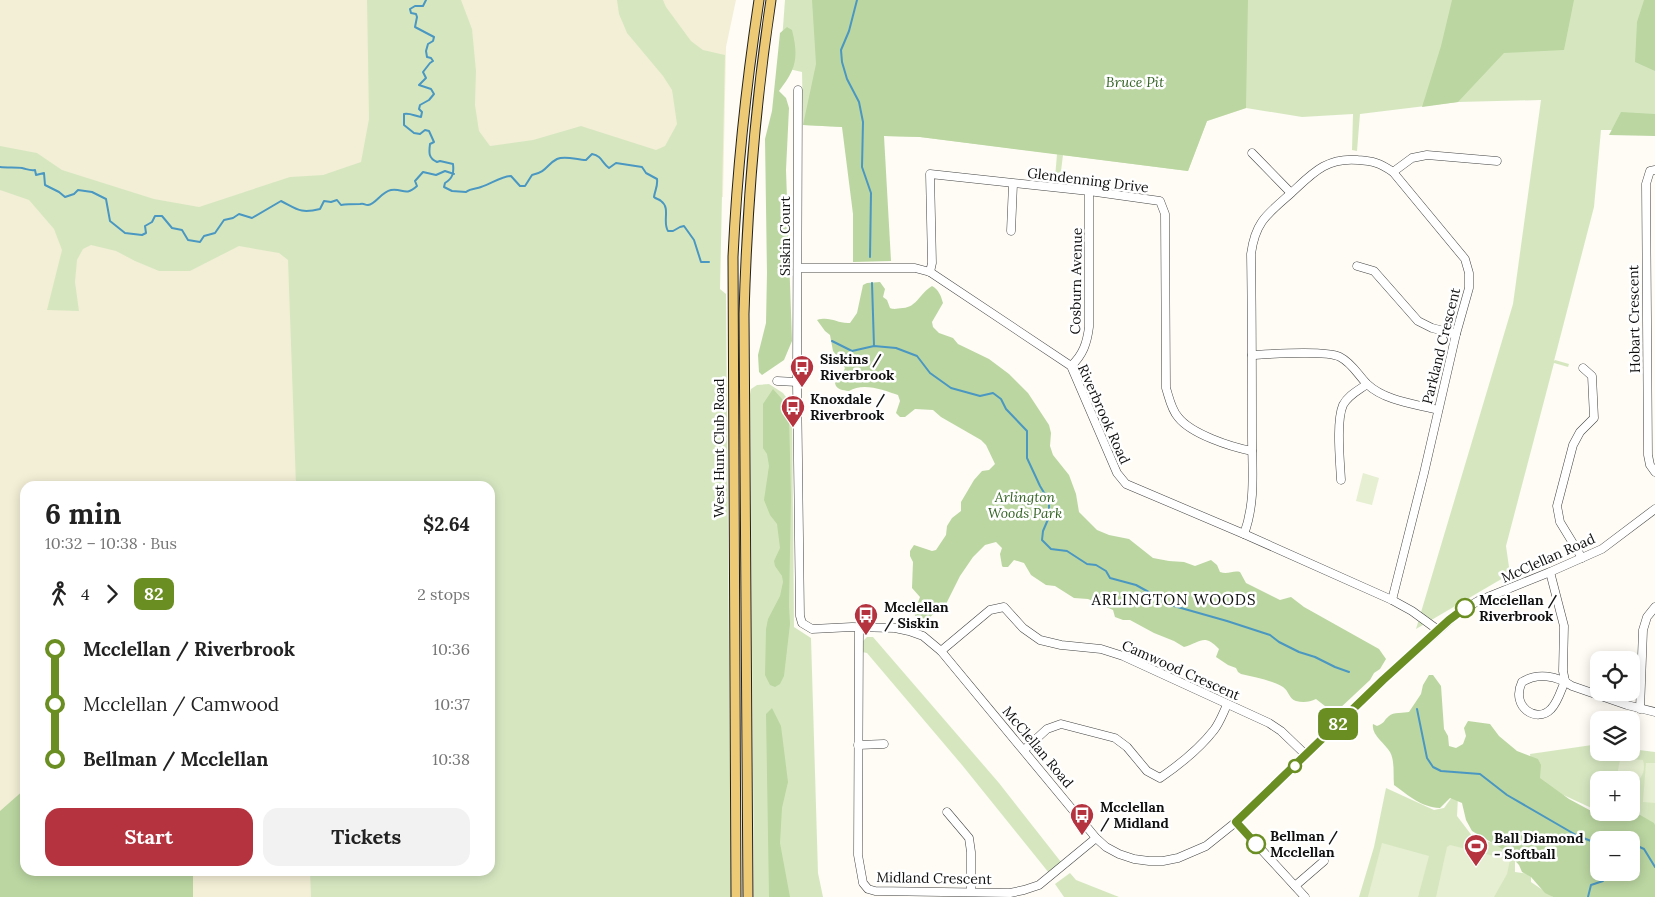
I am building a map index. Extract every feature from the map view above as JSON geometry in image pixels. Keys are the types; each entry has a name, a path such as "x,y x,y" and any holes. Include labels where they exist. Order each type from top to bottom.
{"main road":[{"name":"West Hunt Club Road","path":"736,897 733,266 736,195 743,115 759,0"},
{"name":"West Hunt Club Road","path":"748,897 744,314 747,213 751,157 771,0"}],"street":[{"name":"Siskin Court","path":"798,90 798,382 800,616 802,623"},
{"path":"1252,153 1291,193"},
{"path":"1394,172 1412,158 1427,155 1497,161"},
{"name":"Parkland Crescent","path":"1244,534 1253,485 1251,254 1253,239 1258,225 1321,167 1342,159 1380,163 1394,172 1466,259 1470,273 1469,288 1456,334 1392,600"},
{"name":"Hobart Crescent","path":"1655,170 1650,171 1646,184 1646,245 1651,370 1648,455 1650,465 1655,472"},
{"name":"Glendenning Drive","path":"930,272 932,263 930,174 1089,191 1160,201 1166,214 1166,388 1170,402 1176,415 1182,422 1194,430 1237,448 1252,451"},
{"path":"1011,231 1013,184"},
{"name":"Cosburn Avenue","path":"1071,366 1088,342 1089,191"},
{"path":"1646,245 1655,246"},
{"path":"1357,266 1374,271 1418,321 1432,328 1456,334"},
{"name":"Riverbrook Road","path":"798,268 915,268 930,272 1071,366 1117,473 1126,484 1392,600 1412,610 1438,630"},
{"path":"1252,355 1325,354 1340,356 1351,365 1367,384 1380,393 1393,399 1438,410"},
{"path":"1582,558 1560,522 1557,506 1573,446 1580,432 1594,418 1592,376 1583,368"},
{"path":"777,381 798,382"},
{"path":"1341,480 1340,418 1344,404 1353,393 1367,384"},
{"name":"McClellan Road","path":"802,623 812,628 895,628 923,636 941,651 1096,838 1106,847 1119,854 1134,859 1163,861 1178,858 1206,846 1236,822 1383,680 1467,606 1602,549 1655,510"},
{"path":"1550,572 1564,626 1563,671 1565,681 1556,701 1550,710 1544,714 1525,710 1520,704 1518,696 1522,682 1530,677 1546,676 1565,681 1572,686 1640,709 1655,712"},
{"name":"Camwood Crescent","path":"941,651 990,610 1004,607 1023,628 1040,640 1061,645 1101,649 1123,656 1269,723 1281,731 1306,755"},
{"path":"1640,709 1643,630 1647,617 1655,607"},
{"name":"Midland Crescent","path":"859,627 858,855 863,883 868,889 881,892 970,892 1000,895 1024,890 1038,885 1096,838"},
{"path":"1024,750 1047,729 1061,724 1115,738 1127,747 1147,771 1160,778 1206,739 1216,728 1228,705"},
{"path":"858,745 884,744"},
{"path":"947,812 969,838 971,852 970,892"},
{"path":"1236,822 1305,897"},
{"path":"1295,886 1324,861"}],"shaded area":[{"path":"0,0 736,0 726,47 723,197 717,198 714,897 0,897"}],"green space":[{"path":"367,0 461,0 472,29 476,71 475,105 479,131 490,146 533,140 581,126 656,150 665,146 677,124 672,90 663,76 627,33 619,14 617,0 663,0 691,41 703,50 725,55 720,289 726,294 731,897 311,897 310,876 495,876 495,481 296,481 288,260 279,253 239,246 190,271 159,271 116,251 91,245 83,249 77,260 75,282 79,311 47,310 62,250 54,229 29,200 0,190 0,146 37,153 62,170 154,199 199,207 290,177 323,175 361,162 369,119"},
{"name":"Bruce Pit","path":"785,0 1655,0 1655,130 1601,130 1594,207 1554,361 1569,364 1568,367 1554,363 1506,546 1510,574 1416,629 1513,304 1541,100 1458,102 1360,114 1357,151 1352,150 1353,114 1302,117 1246,108 1207,121 1188,171 1063,155 1060,179 1055,178 1057,154 920,137 884,136 842,127 803,125 802,72 780,67"},
{"path":"812,0 1248,0 1246,108 1207,121 1188,171 920,137 884,136 891,261 853,262 853,214 842,127 803,125 816,64"},
{"path":"1452,0 1574,0 1564,50 1504,53 1458,102 1422,107 1441,46"},
{"path":"1644,0 1655,0 1655,71 1635,62 1637,22"},
{"path":"787,27 792,30 795,56 789,76 779,91 786,98 789,108 786,170 792,341 784,360 762,375 759,372 758,355 766,323 765,139 772,111 780,33"},
{"path":"1621,112 1655,114 1655,136 1609,135"},
{"name":"Arlington Woods Park","path":"880,282 885,289 883,297 887,300 890,308 893,309 912,305 932,286 939,293 943,303 932,322 933,327 939,333 953,338 958,344 989,359 1009,374 1028,393 1049,425 1051,433 1050,446 1053,455 1069,475 1076,494 1079,512 1097,530 1109,535 1129,539 1153,558 1184,562 1195,566 1211,560 1217,565 1220,572 1240,572 1246,583 1280,600 1291,597 1304,607 1379,649 1386,659 1380,669 1338,710 1330,710 1316,699 1306,702 1296,701 1292,699 1283,687 1241,674 1236,668 1216,657 1219,649 1210,641 1202,640 1184,647 1130,620 1115,617 1113,610 1088,599 1074,598 1055,586 1046,585 1031,575 1024,563 1014,560 1008,567 1003,567 1000,554 1002,548 996,542 985,545 973,557 960,576 946,604 925,621 917,619 914,613 920,597 912,588 913,562 910,551 914,545 932,551 936,550 946,535 947,526 952,518 961,511 961,502 974,480 982,471 989,470 995,464 986,445 981,440 941,417 933,410 915,409 905,417 900,417 896,413 900,401 898,395 867,387 855,388 849,391 838,388 836,385 835,383 845,368 833,351 830,335 817,320 826,319 850,323 857,313 863,285"},
{"path":"769,384 783,393 792,405 794,627 811,638 818,873 823,897 754,897 750,394 751,389 757,385"},
{"path":"773,389 782,399 789,414 791,498 790,624 784,676 780,684 775,687 770,685 765,675 766,629 768,619 780,596 783,582 774,561 780,548 777,524 770,515 764,500 769,466 767,454 763,448 763,404"},
{"path":"1363,473 1379,478 1372,505 1356,501"},
{"path":"867,637 873,637 999,783 1061,862 1049,873 962,765 867,653 862,652 862,642"},
{"path":"1429,675 1433,675 1441,686 1444,729 1448,736 1449,746 1456,748 1463,744 1466,736 1464,728 1468,721 1490,724 1499,736 1517,751 1538,759 1541,765 1540,778 1569,799 1590,810 1590,821 1640,821 1640,815 1654,823 1655,897 1553,897 1545,893 1531,877 1522,872 1519,865 1506,851 1472,831 1466,820 1462,803 1450,798 1440,808 1427,806 1394,785 1392,756 1374,732 1373,724 1380,725 1393,714 1409,712 1421,694 1423,685"},
{"path":"772,708 781,726 788,782 782,808 780,843 790,897 769,897 766,714"},
{"path":"1590,745 1590,761 1640,761 1640,750 1655,752 1655,897 1640,881 1640,831 1599,831 1598,821 1640,821 1640,771 1590,771 1590,807 1533,781 1530,754"},
{"path":"1643,760 1644,768 1640,777 1640,771 1618,771 1620,761"},
{"path":"1646,763 1655,763 1655,803 1643,802"},
{"path":"1386,788 1434,810 1444,808 1452,797 1458,797 1457,816 1473,837 1509,848 1515,857 1515,872 1531,874 1531,882 1553,897 1359,897 1374,847"},
{"path":"20,793 20,876 193,876 193,897 0,897 0,811"},
{"path":"1382,843 1429,856 1418,897 1368,897"},
{"name":"Ball Diamond - Softball","path":"1450,845 1510,860 1507,874 1494,897 1436,897 1447,847"},
{"path":"1070,873 1076,880 1119,897 1064,897 1055,884"}],"waterway":[{"path":"426,0 423,6 415,6 410,9 411,13 416,14 417,17 415,27 434,37 433,41 428,44 426,51 427,57 433,61 423,72 426,78 419,85 431,89 434,94 429,100 420,105 421,117 404,114 404,125 414,133 420,134 425,130 429,131 434,142 430,144 432,159 437,162 453,164 452,175 444,187 452,191 466,192 511,176 520,186 525,186 532,175 541,172 557,159 586,160 592,154 600,158 609,168 616,163 642,167 646,173 657,179 654,197 664,204 668,231 684,226 694,240 701,262 709,262"},
{"path":"857,0 849,31 841,50 847,79 859,102 863,122 862,167 871,193 870,257"},
{"path":"0,167 35,170 36,175 44,173 45,185 65,197 74,194 78,190 92,192 106,199 110,221 125,233 142,235 146,233 145,226 152,222 155,216 162,216 172,228 182,230 188,240 200,242 204,236 215,233 224,220 239,214 252,218 281,201 303,211 320,209 324,201 331,202 337,200 341,205 368,205 374,203 387,191 410,191 417,186 415,181 423,172 436,175 445,171 454,174"},
{"path":"872,283 874,346"},
{"path":"832,341 852,351 874,346 896,348 917,356 930,373 951,388 980,396 993,393 1001,399 1006,409 1027,431 1027,458 1049,501 1049,517 1043,531 1042,540 1051,549 1067,551 1087,564 1096,565 1106,571 1110,578 1136,585 1174,606 1270,635 1299,652 1349,672"},
{"path":"1417,709 1427,758 1433,767 1441,771 1480,774 1507,795 1576,835 1590,841"},
{"path":"1640,847 1644,849 1655,867"},
{"path":"1588,897 1591,885 1603,881"}],"bus line":[{"name":"82","path":"1256,844 1236,822 1383,680 1458,612 1465,608"}],"place":[{"name":"Siskins / Riverbrook","path":"802,388"},
{"name":"Knoxdale / Riverbrook","path":"793,428"},
{"name":"Mcclellan / Riverbrook","path":"1465,608"},
{"name":"Mcclellan / Siskin","path":"866,636"},
{"name":"Mcclellan / Midland","path":"1082,836"},
{"name":"Bellman / Mcclellan","path":"1256,844"},
{"name":"Ball Diamond - Softball","path":"1476,867"}],"district":[{"name":"ARLINGTON WOODS","path":"1174,599"}]}
